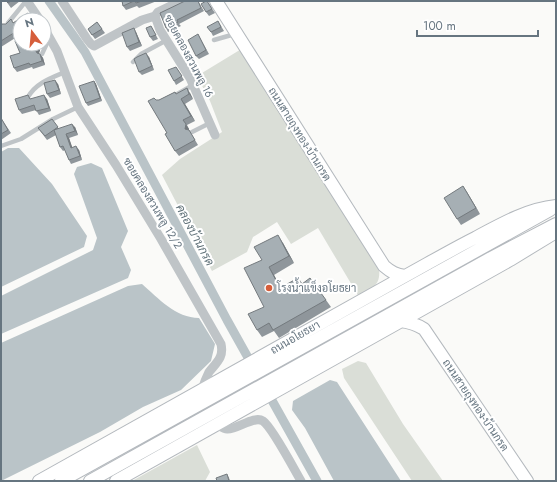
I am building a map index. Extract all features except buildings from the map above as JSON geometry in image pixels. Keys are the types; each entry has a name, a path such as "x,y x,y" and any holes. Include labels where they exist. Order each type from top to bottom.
{"street":[{"path":"26,1 34,12"},
{"path":"62,1 91,44 94,46 142,20 154,16"},
{"name":"ซอยคลองสวนพลู 16","path":"181,1 158,12 154,16 160,30 193,85 215,135"},
{"name":"ถนนสายถุงทอง-บ้านกรด","path":"216,1 384,266 398,275 405,276"},
{"name":"ซอยคลองสวนพลู 12/2","path":"52,41 78,107 157,232 221,344 221,358 207,376 202,390"},
{"name":"ถนนอโยธยา","path":"260,364 381,289 502,224 529,211 556,207"},
{"name":"ถนนอโยธยา","path":"61,481 196,405 238,376 556,207"},
{"path":"90,481 203,417 250,398 272,386 491,258 556,224"},
{"path":"272,386 400,322 510,260 556,232"},
{"path":"381,289 385,275 384,266"},
{"path":"424,329 423,321 425,312 430,305"},
{"path":"400,322 417,324 424,329"},
{"name":"ถนนสายถุงทอง-บ้านกรด","path":"424,329 527,481"},
{"name":"ถนนอโยธยา","path":"39,481 202,390 238,376"},
{"path":"116,481 216,424 250,398"},
{"path":"216,424 229,430 253,421 262,421 270,431 301,481"}],"lane":[{"path":"7,25 26,1"},
{"path":"214,40 237,33"},
{"path":"133,62 141,54 167,40"},
{"path":"28,97 32,89 65,72"},
{"path":"168,99 193,85"},
{"path":"1,146 21,139 53,119 78,107"},
{"path":"192,132 210,123"}],"shaded area":[{"path":"243,48 379,268 379,279 375,286 359,297 318,228 291,244 277,222 253,237 247,252 212,271 162,175 180,159 222,132 210,101 197,76"},
{"path":"8,148 19,148 52,184 87,236 84,247 1,287 1,152"},
{"path":"91,163 102,168 128,231 121,247 131,270 128,278 1,334 1,296 93,250 97,238 74,174 77,167"},
{"path":"142,284 175,311 183,315 199,318 215,344 211,361 181,390 143,407 100,432 1,481 1,343 128,286"},
{"path":"358,361 366,363 403,424 443,481 412,481 344,378 342,369"},
{"path":"330,380 337,382 401,481 334,481 305,428 292,410 293,401"},
{"path":"197,445 210,472 205,481 132,481"}],"waterway":[{"name":"คลองบ้านกรด","path":"49,1 85,52 227,320 317,481"}],"place":[{"name":"โรงน้ำแข็งอโยธยา","path":"269,288"}]}
